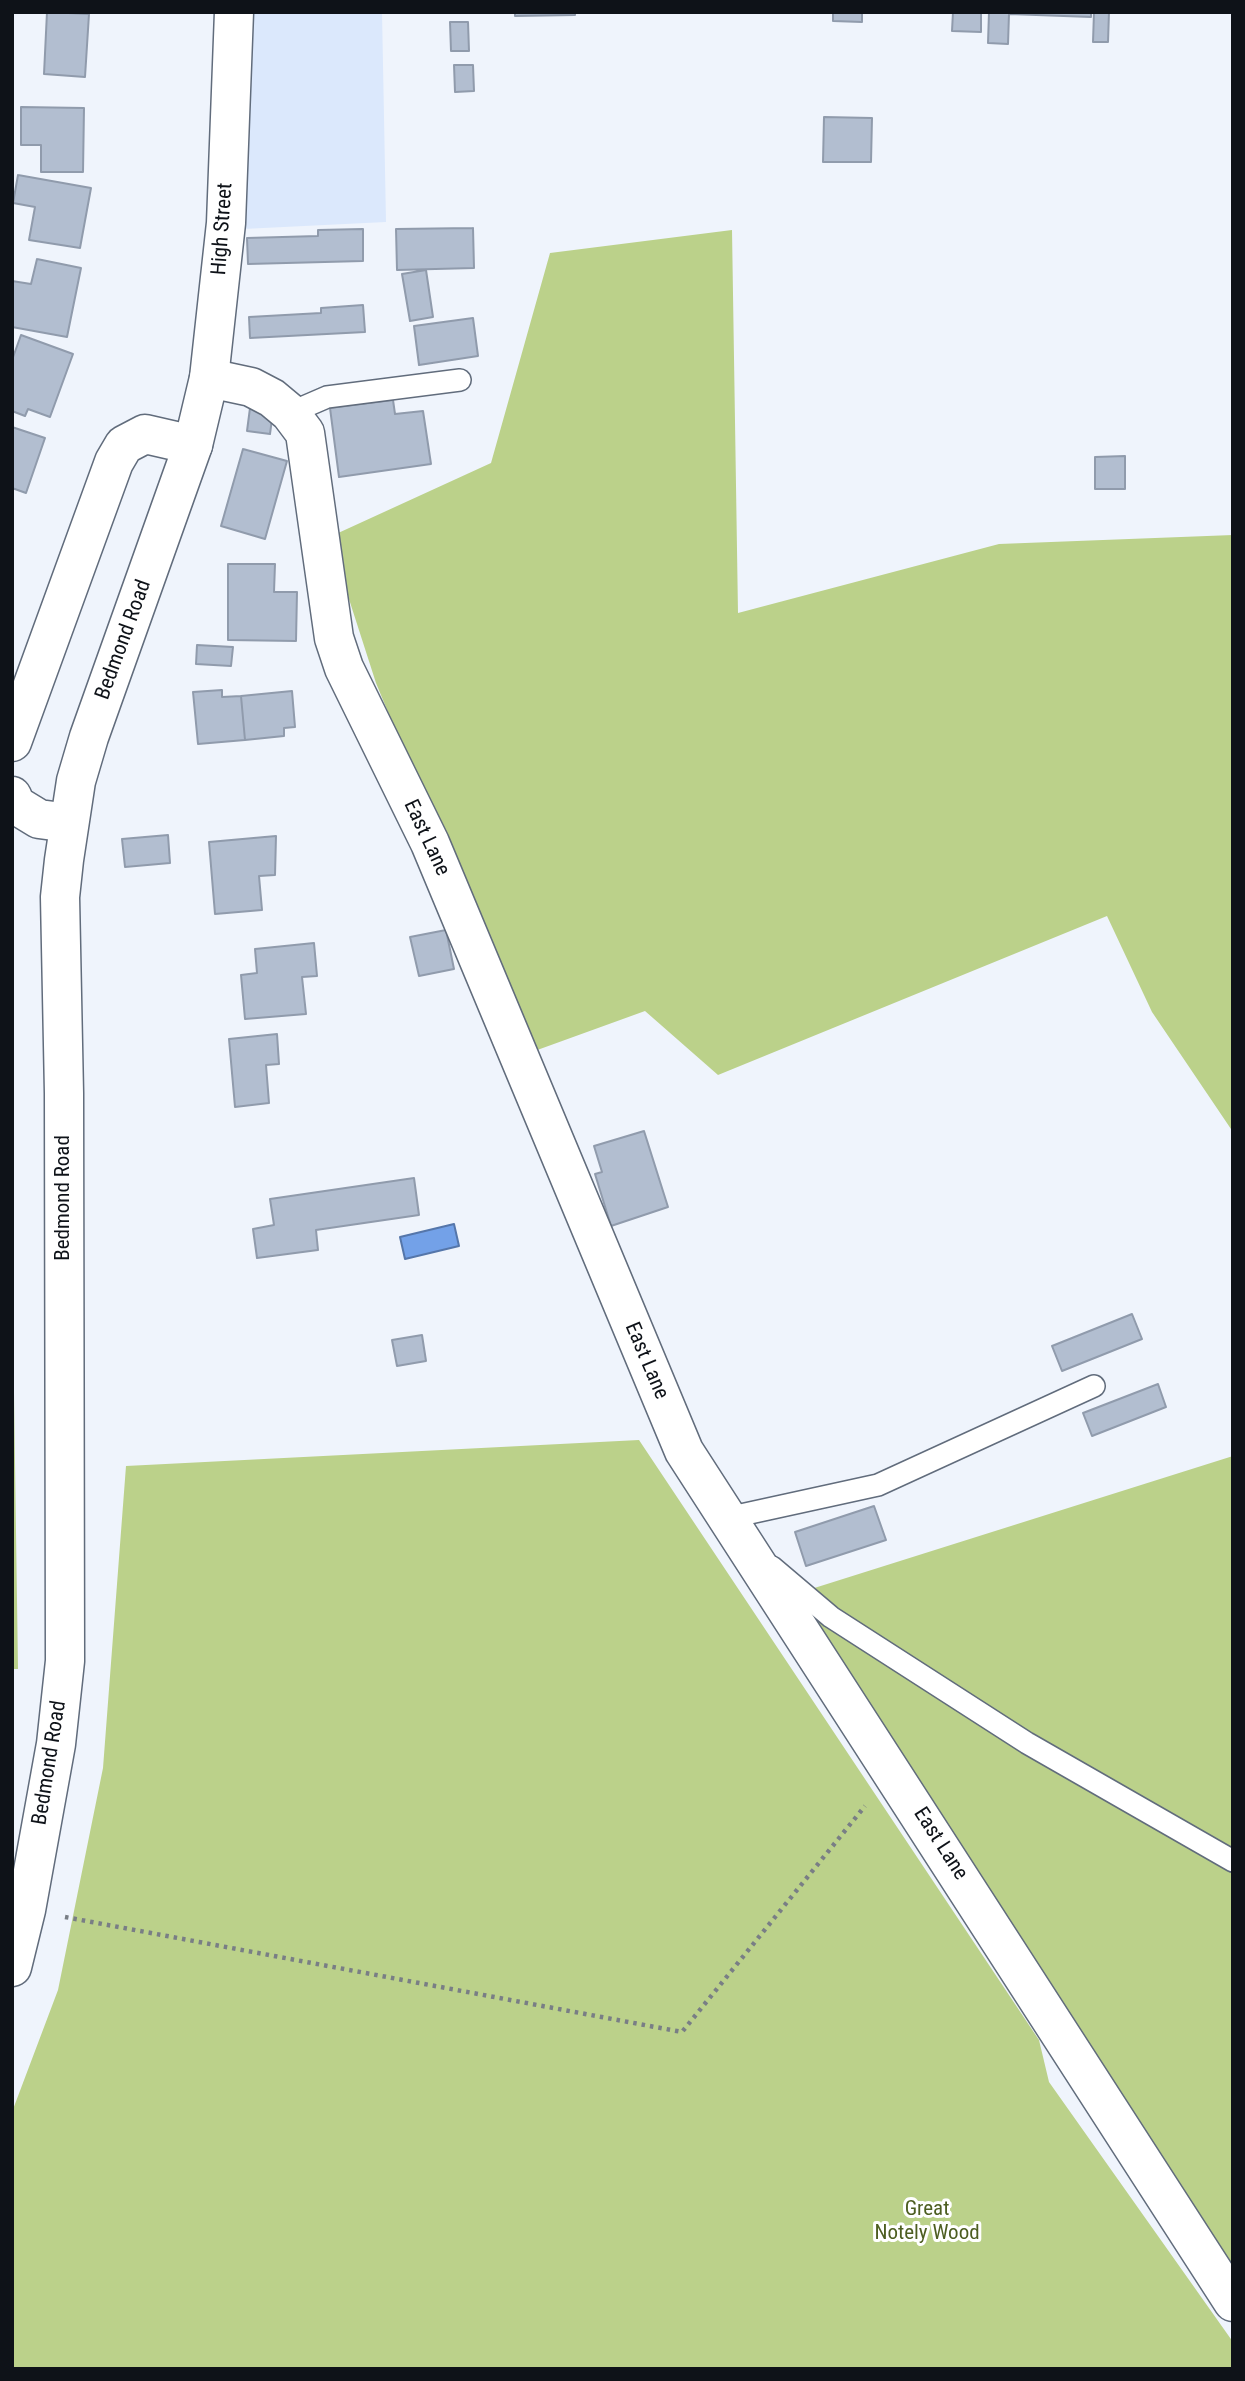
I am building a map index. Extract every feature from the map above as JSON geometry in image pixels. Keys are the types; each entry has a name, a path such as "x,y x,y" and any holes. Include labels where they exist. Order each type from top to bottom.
{"street":[{"name":"High Street","path":"193,444 209,378 226,223 234,12"},
{"name":"East Lane","path":"209,378 251,387 272,398 290,413 305,433 334,638 344,668 430,842 684,1451 1233,2302"},
{"path":"12,742 114,462 124,445 145,435 193,444"},
{"name":"Bedmond Road","path":"12,1967 26,1910 56,1744 65,1661 64,1093 60,897 76,781 89,737 193,444"},
{"path":"12,796 16,805 39,819 69,823"}],"lane":[{"path":"290,413 327,397 460,380"},
{"path":"736,1531 878,1485 1094,1386"},
{"path":"736,1531 843,1625 1027,1743 1233,1861"}],"path":[{"path":"26,1910 682,2032 893,1772"}],"shaded area":[{"path":"252,12 382,12 386,222 243,229"}],"green space":[{"path":"732,230 738,613 999,544 1233,535 1233,1132 1152,1012 1107,916 718,1075 645,1011 529,1053 376,683 348,596 336,534 491,463 550,253"},
{"path":"12,1254 18,1669 12,1669"},
{"name":"Great Notely Wood","path":"639,1440 1039,2040 1049,2082 1233,2342 1233,2369 12,2369 12,2112 58,1990 103,1768 126,1466"},
{"path":"1233,1456 1233,2274 789,1596"}],"water":[{"path":"454,1224 459,1246 405,1259 400,1237"}],"building":[{"path":"47,12 89,14 85,77 44,74"},
{"path":"515,12 575,12 575,15 515,16"},
{"path":"833,12 862,12 862,22 833,21"},
{"path":"953,12 981,12 981,32 952,31"},
{"path":"989,12 1091,12 1091,17 1009,14 1008,44 988,43"},
{"path":"1094,12 1109,12 1108,42 1093,42"},
{"path":"450,22 468,22 469,51 451,51"},
{"path":"454,65 473,65 474,91 455,92"},
{"path":"21,107 84,108 83,172 41,172 41,145 21,145"},
{"path":"824,117 872,118 871,162 823,162"},
{"path":"18,175 91,188 80,248 29,240 35,207 13,203"},
{"path":"473,228 474,268 397,270 396,229"},
{"path":"363,229 363,261 248,264 247,238 318,236 318,230"},
{"path":"37,259 81,268 67,337 12,327 12,281 31,284"},
{"path":"426,270 433,317 410,321 402,274"},
{"path":"363,305 365,332 250,338 249,317 321,313 321,308"},
{"path":"473,318 478,356 419,365 414,326"},
{"path":"21,335 73,354 50,417 28,409 25,416 12,411 12,360"},
{"path":"393,400 395,414 423,411 431,464 339,477 330,408"},
{"path":"250,408 273,411 270,434 247,431"},
{"path":"12,427 45,438 26,493 12,488"},
{"path":"243,449 287,461 265,539 221,526"},
{"path":"1125,456 1125,489 1095,489 1095,457"},
{"path":"228,564 275,564 274,592 297,592 296,641 228,640"},
{"path":"197,645 233,647 231,666 196,664"},
{"path":"222,690 222,697 241,696 245,740 198,744 193,692"},
{"path":"292,691 295,727 284,728 284,736 245,740 241,696"},
{"path":"168,835 170,863 125,867 122,839"},
{"path":"276,836 275,875 259,876 262,910 215,914 209,842"},
{"path":"446,930 454,969 419,976 410,937"},
{"path":"314,943 317,976 302,977 306,1014 245,1019 241,975 257,973 255,949"},
{"path":"277,1034 279,1064 266,1065 269,1103 235,1107 229,1039"},
{"path":"644,1131 668,1207 611,1226 595,1174 602,1172 594,1146"},
{"path":"414,1178 419,1215 316,1230 318,1250 257,1258 253,1229 274,1225 270,1199"},
{"path":"1132,1314 1142,1339 1062,1371 1052,1346"},
{"path":"422,1335 426,1361 397,1366 392,1340"},
{"path":"1158,1384 1166,1407 1092,1436 1083,1413"},
{"path":"874,1506 886,1540 806,1566 795,1532"}]}
